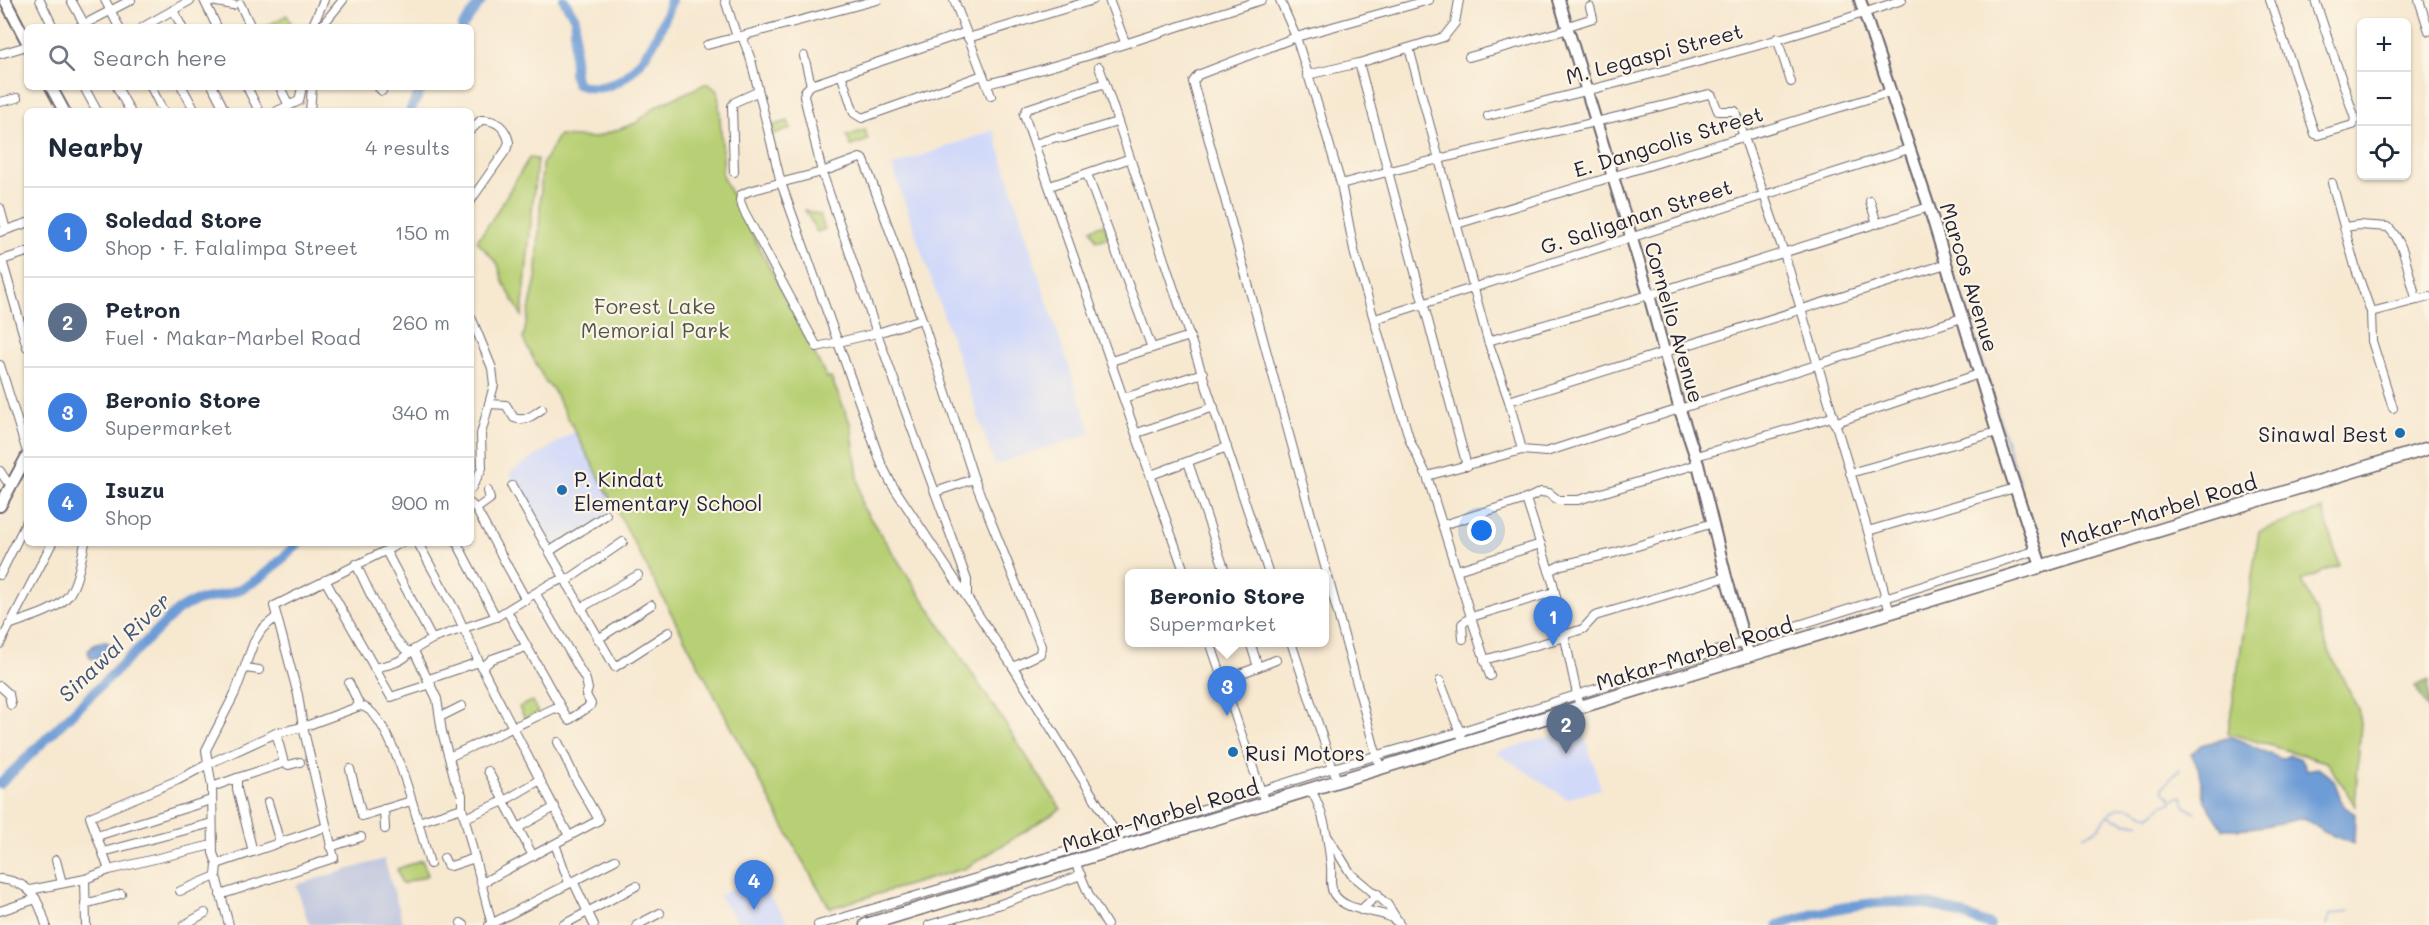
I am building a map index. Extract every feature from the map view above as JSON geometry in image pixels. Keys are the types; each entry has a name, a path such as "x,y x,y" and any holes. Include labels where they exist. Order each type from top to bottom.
{"main road":[{"name":"Makar-Marbel Road","path":"866,925 886,922 1075,862 1121,842 1311,790 1378,762 1580,708 2219,511 2322,483 2429,448"}],"street":[{"path":"5,0 24,38"},
{"path":"40,0 52,24"},
{"path":"71,0 82,24"},
{"path":"105,0 117,24"},
{"path":"87,24 131,0"},
{"path":"151,24 191,0"},
{"path":"216,24 205,0 238,2 249,24"},
{"path":"313,24 324,0"},
{"path":"326,24 343,0"},
{"path":"725,0 751,60 781,183 881,463 891,483 1013,667 1121,842"},
{"path":"707,45 877,0"},
{"path":"954,0 991,96"},
{"path":"967,597 967,580 877,333 822,172 804,96 811,85 841,74 967,35 1093,0"},
{"path":"1109,0 1125,42"},
{"path":"987,84 1083,58 1125,42 1262,0"},
{"path":"1280,0 1296,37 1341,184 1355,255 1410,441 1427,476 1490,676"},
{"path":"1325,569 1193,82 1198,75 1296,37 1406,3 1429,0"},
{"path":"1307,75 1359,63 1438,39 1449,32 1455,23 1459,0"},
{"name":"Cornelio Avenue","path":"1559,0 1649,295 1679,407 1697,460 1726,578 1749,656"},
{"name":"Marcos Avenue","path":"1860,0 1929,207 1997,432 2041,566"},
{"name":"M. Legaspi Street","path":"1488,116 1586,92 1902,0"},
{"path":"2270,0 2315,134 2318,135 2353,125 2355,120 2315,0"},
{"path":"2419,0 2429,31"},
{"path":"1470,57 1593,18 1590,7"},
{"path":"173,10 180,24"},
{"path":"1777,38 1791,82"},
{"path":"0,54 24,45"},
{"path":"1409,48 1488,341 1509,401 1522,450"},
{"path":"804,56 811,85"},
{"path":"1359,63 1467,466"},
{"path":"1099,67 1128,159 1149,212 1268,569"},
{"path":"841,74 854,113 862,117 983,75"},
{"path":"1105,83 1025,111 1024,115 1184,569"},
{"path":"53,90 62,108"},
{"path":"86,90 95,108"},
{"path":"119,90 128,108"},
{"path":"152,90 162,108"},
{"path":"184,90 193,108"},
{"path":"214,90 224,108"},
{"path":"248,90 258,108"},
{"path":"281,90 289,106"},
{"path":"284,108 299,101 301,90"},
{"path":"310,108 312,90"},
{"path":"734,172 732,106 735,102 757,92"},
{"name":"E. Dangcolis Street","path":"1457,224 1890,92"},
{"path":"1341,184 1440,158 1711,94 1719,111 1735,111 1784,253 1868,531 1890,613"},
{"path":"0,102 17,98"},
{"path":"474,127 481,120 490,120 502,128 509,142 506,150 474,196"},
{"path":"1035,144 1056,136 1064,138 1117,122"},
{"name":"G. Saliganan Street","path":"1375,319 1909,149"},
{"path":"922,319 838,343 818,348 815,346 742,206 740,197 743,193 822,172 860,158 864,160 922,319 974,479 1041,650 1035,657 1013,667"},
{"path":"1050,186 1128,159"},
{"path":"1087,174 1152,348"},
{"path":"2332,183 2371,312 2372,341 2393,408"},
{"path":"1870,201 1878,224"},
{"path":"1488,341 1649,295 1929,207"},
{"path":"0,208 3,231 24,224"},
{"path":"2344,227 2359,225 2388,227 2393,232 2402,252 2417,300"},
{"path":"24,253 1,260 24,337"},
{"path":"1509,401 1946,264"},
{"path":"2371,312 2429,297"},
{"path":"1427,476 1522,450 1546,452 1679,407 1962,318"},
{"path":"474,324 492,368 494,385 481,434 483,468 474,481"},
{"path":"1111,361 1190,336"},
{"path":"0,365 3,384 24,445"},
{"path":"1124,398 1203,374"},
{"path":"1443,525 1544,492 1558,500 1578,500 1697,460 1979,374"},
{"path":"489,404 506,405 514,418 522,420 528,419 542,409"},
{"path":"1137,433 1214,407"},
{"path":"1850,474 1997,432"},
{"path":"1151,475 1227,447"},
{"path":"0,506 24,460"},
{"path":"1188,462 1225,569"},
{"path":"0,471 12,484"},
{"path":"935,492 974,479"},
{"path":"512,486 615,667 669,632"},
{"path":"1868,531 2015,488"},
{"path":"474,507 490,499 488,490"},
{"path":"1526,499 1549,571 1580,708"},
{"path":"474,509 526,600"},
{"path":"550,552 606,515"},
{"path":"1549,571 1561,565 1614,553 1713,523"},
{"path":"0,575 24,527"},
{"path":"374,668 392,665 432,639 496,617 550,584 566,582 622,542"},
{"path":"1457,570 1541,544"},
{"path":"0,644 50,546"},
{"path":"9,625 58,604 67,597 73,587 84,546"},
{"path":"220,895 334,858 303,727 298,695 274,606 395,546"},
{"path":"420,546 464,627 480,665 569,836"},
{"path":"459,546 496,617"},
{"path":"386,551 432,639"},
{"path":"1440,681 1461,738 1577,694 2031,552"},
{"path":"356,564 397,643 404,651 412,651"},
{"path":"581,608 638,575"},
{"path":"1484,660 1583,629 1595,616 1726,578"},
{"path":"326,580 391,698 430,681 526,647"},
{"path":"818,925 1121,842 1261,790 1333,768 1378,762 1329,582"},
{"path":"1463,639 1462,624 1471,617 1554,592"},
{"path":"507,611 569,720 586,711 591,704 586,695 588,689 586,680 536,594"},
{"path":"598,639 651,605"},
{"path":"229,925 216,876 218,864 212,845 212,787 206,750 246,668 257,636 276,618"},
{"path":"1212,647 1265,803"},
{"path":"1252,647 1258,667"},
{"path":"1293,647 1337,781"},
{"path":"412,651 430,681 437,699 449,757 462,795 462,808 491,925 615,860"},
{"path":"1224,680 1276,660"},
{"path":"246,668 260,670"},
{"path":"349,683 360,706"},
{"path":"0,686 9,694 11,705"},
{"path":"110,870 90,820 91,816 178,780 276,733 303,727 360,706 373,713 387,732 430,864"},
{"path":"440,717 462,706"},
{"path":"449,757 555,708 563,711"},
{"path":"276,733 284,764"},
{"path":"482,883 598,820 558,742"},
{"path":"212,787 284,764 300,762"},
{"path":"350,769 362,816 411,801"},
{"path":"488,771 533,856"},
{"path":"237,778 237,789 253,852"},
{"path":"465,818 504,801 540,780"},
{"path":"1311,790 1320,806 1328,836 1332,891 1342,902 1399,924"},
{"path":"97,836 211,800"},
{"path":"268,802 280,843"},
{"path":"518,828 555,807"},
{"path":"418,822 462,808"},
{"path":"384,809 385,829"},
{"path":"103,852 212,823"},
{"path":"218,864 326,827"},
{"path":"1328,836 1352,874 1378,894 1399,924"},
{"path":"330,847 361,837"},
{"path":"555,844 568,880 573,881 594,925"},
{"path":"30,890 85,879 110,870 212,845"},
{"path":"444,858 448,866 475,858"},
{"path":"56,860 62,883"},
{"path":"1075,862 1107,925"},
{"path":"929,925 998,905 1081,875"},
{"path":"180,891 216,876"},
{"path":"0,879 20,883 30,890 46,925"},
{"path":"85,879 86,925"},
{"path":"563,925 636,886"},
{"path":"85,904 120,894"},
{"path":"1361,910 1378,894"},
{"path":"0,911 36,899"},
{"path":"184,925 205,913"},
{"path":"637,925 660,913"}],"shaded area":[{"path":"994,130 1091,433 995,465 892,166"},
{"name":"P. Kindat Elementary School","path":"575,431 615,509 554,549 509,473"},
{"path":"1582,727 1601,789 1567,799 1496,752"},
{"path":"384,859 404,925 309,925 296,885"},
{"path":"755,876 790,925 740,925 719,896"}],"green space":[{"path":"287,15 292,24 270,24"},
{"name":"Forest Lake Memorial Park","path":"707,83 718,91 722,176 827,378 831,378 851,425 862,506 1061,809 966,868 830,908 799,855 552,388 546,383 523,339 537,274 542,165 558,136 594,138 636,123 655,107"},
{"path":"788,121 791,129 773,134 771,126"},
{"path":"865,130 868,140 851,146 847,136"},
{"path":"529,158 537,159 522,316 503,282 498,264 477,241"},
{"path":"805,210 820,215 825,229 817,232"},
{"path":"1104,224 1109,238 1096,241 1091,229"},
{"path":"2323,509 2339,565 2302,580 2316,612 2325,643 2358,709 2361,722 2355,806 2326,762 2228,733 2259,531"},
{"path":"2429,680 2429,711 2415,686"},
{"path":"532,701 538,713 525,719 519,707"},
{"path":"422,860 428,875 402,884 397,869"}],"water":[{"path":"103,641 111,644 107,655 98,659 90,658 88,651"},
{"path":"2231,737 2281,759 2290,755 2300,759 2307,770 2318,768 2334,780 2341,801 2355,814 2354,844 2324,832 2304,818 2254,828 2223,829 2205,801 2198,767 2191,754 2201,745"}],"waterway":[{"name":"Sinawal River","path":"464,24 482,0"},
{"name":"Sinawal River","path":"564,0 575,18 574,76 577,84 595,87 611,84 626,76 639,64 659,32 671,0"},
{"name":"Sinawal River","path":"412,108 420,90"},
{"path":"1958,284 2019,483"},
{"name":"Sinawal River","path":"0,784 178,610 196,601 227,594 247,586 274,566 295,546"},
{"path":"2084,835 2090,834 2117,809 2130,808 2150,816 2163,805 2172,802 2163,787 2180,769"},
{"path":"2174,799 2182,796 2186,807 2196,812"},
{"path":"2110,816 2127,823 2140,823"},
{"path":"1778,925 1850,906 1886,902 1932,905 1990,925"},
{"path":"2327,925 2330,915 2349,911"}],"place":[{"name":"Sinawal Best","path":"2400,433"},
{"name":"P. Kindat Elementary School","path":"562,490"},
{"name":"Soledad Store","path":"1553,646"},
{"name":"Beronio Store","path":"1227,716"},
{"name":"Rusi Motors","path":"1233,752"},
{"name":"Petron","path":"1566,754"},
{"name":"Isuzu","path":"754,910"}]}
